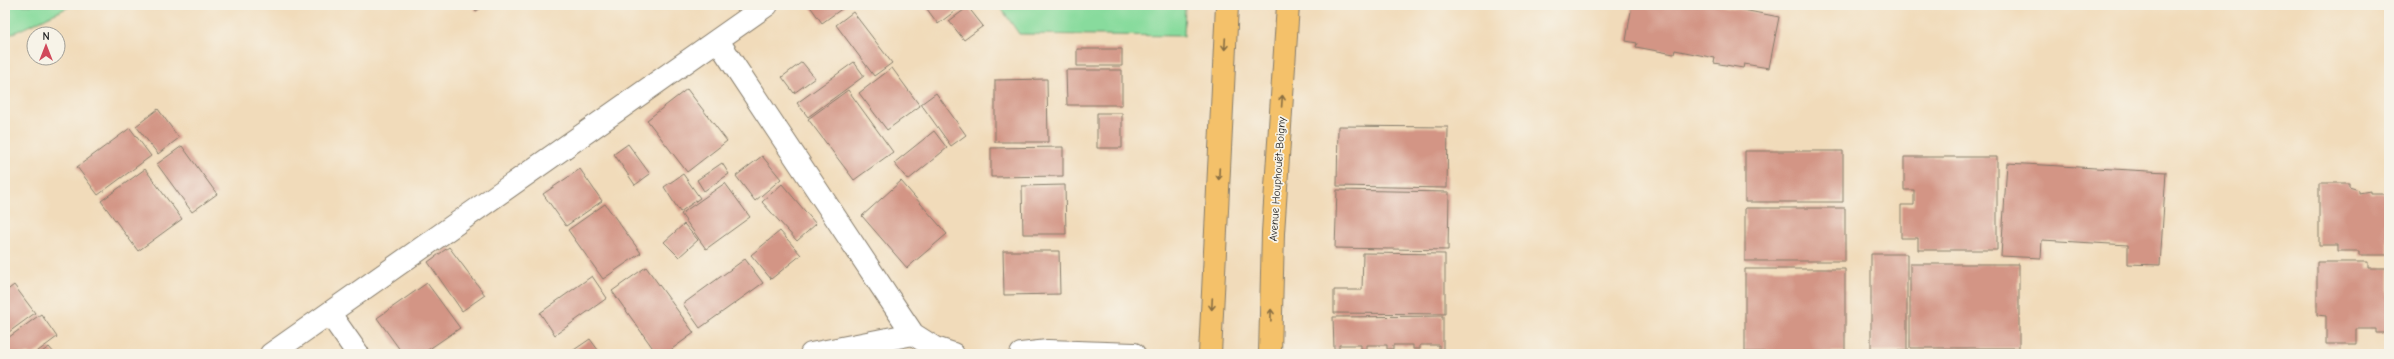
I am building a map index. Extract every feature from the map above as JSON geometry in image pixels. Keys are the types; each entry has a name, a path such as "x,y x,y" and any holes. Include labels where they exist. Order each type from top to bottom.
{"highway":[{"path":"1210,354 1227,5"},
{"name":"Avenue Houphouët-Boigny","path":"1270,354 1273,233 1288,5"}],"street":[{"path":"271,354 718,41 767,5"},
{"path":"718,41 913,334 935,348 953,354"},
{"path":"330,314 358,354"},
{"path":"811,354 913,334"},
{"path":"1021,354 1048,351 1134,354"}],"green space":[{"path":"5,5 73,5 26,26 5,37"},
{"path":"999,5 1185,5 1184,36 1019,34"}],"building":[{"path":"473,5 487,5 476,11"},
{"path":"809,5 847,5 822,23"},
{"path":"924,5 963,5 938,24"},
{"path":"1632,5 1718,5 1779,17 1769,68 1744,64 1743,68 1714,63 1715,58 1675,50 1674,54 1636,47 1637,43 1626,41"},
{"path":"968,7 983,26 964,40 949,21"},
{"path":"853,12 892,63 874,76 836,25"},
{"path":"1077,49 1122,49 1122,66 1077,66"},
{"path":"802,62 815,78 794,93 782,77"},
{"path":"854,62 864,76 808,117 797,103"},
{"path":"892,68 920,106 887,130 859,93"},
{"path":"1066,70 1122,70 1122,105 1067,105"},
{"path":"1047,79 1048,142 995,142 995,80"},
{"path":"687,89 727,141 687,172 647,120"},
{"path":"848,90 893,152 854,180 808,119"},
{"path":"936,93 966,135 951,146 921,104"},
{"path":"158,109 179,138 158,154 136,126"},
{"path":"1097,113 1122,113 1122,148 1097,148"},
{"path":"1338,126 1448,127 1447,188 1337,186"},
{"path":"130,128 151,156 98,195 77,167"},
{"path":"934,131 947,148 908,180 894,163"},
{"path":"628,144 650,174 635,185 614,154"},
{"path":"182,146 217,194 192,212 157,164"},
{"path":"1063,147 1063,176 991,177 991,148"},
{"path":"1745,151 1843,151 1843,202 1745,202"},
{"path":"762,156 781,179 755,201 736,176"},
{"path":"1904,157 1997,157 1997,250 1918,250 1918,238 1901,238 1901,205 1914,205 1914,190 1904,190"},
{"path":"722,163 729,174 704,191 697,180"},
{"path":"2007,163 2166,172 2160,265 2128,264 2128,245 2042,240 2041,258 2001,256"},
{"path":"145,169 182,219 138,251 101,201"},
{"path":"580,169 602,201 566,226 543,194"},
{"path":"683,174 700,198 680,212 664,187"},
{"path":"901,181 947,234 907,268 862,216"},
{"path":"725,183 750,217 706,249 681,214"},
{"path":"2319,183 2349,183 2349,187 2359,190 2359,193 2370,191 2370,194 2386,194 2386,189 2389,189 2388,255 2359,255 2359,251 2338,251 2338,245 2319,245"},
{"path":"782,184 816,224 797,241 762,202"},
{"path":"1065,185 1066,234 1023,234 1022,186"},
{"path":"1337,190 1449,192 1448,250 1335,248"},
{"path":"605,204 641,253 603,279 568,230"},
{"path":"1745,208 1845,208 1845,261 1745,261"},
{"path":"684,224 698,240 679,257 664,242"},
{"path":"780,231 801,255 771,279 751,255"},
{"path":"449,247 485,295 462,311 428,262"},
{"path":"1003,251 1059,251 1060,294 1004,295"},
{"path":"1363,253 1445,254 1445,314 1334,313 1334,290 1362,290"},
{"path":"1871,254 1907,254 1907,351 1871,351"},
{"path":"745,259 763,283 700,328 683,304"},
{"path":"2317,262 2368,262 2368,268 2389,268 2389,333 2376,333 2376,329 2356,329 2356,344 2326,344 2326,316 2317,315"},
{"path":"1910,264 2019,264 2019,348 1910,348"},
{"path":"646,267 694,333 665,354 657,354 612,291"},
{"path":"1745,269 1845,269 1845,352 1745,352"},
{"path":"592,276 607,298 555,335 540,313"},
{"path":"427,283 460,328 422,354 403,354 377,318"},
{"path":"14,285 35,313 5,335 5,292"},
{"path":"41,314 57,337 34,354 5,354 5,340"},
{"path":"1443,316 1443,349 1439,349 1439,345 1420,345 1420,349 1413,349 1413,345 1393,345 1393,349 1387,349 1387,345 1367,345 1367,349 1361,349 1361,345 1339,345 1339,349 1334,349 1333,317"},
{"path":"590,339 601,354 568,354"},
{"path":"49,347 55,354 39,354"}]}
